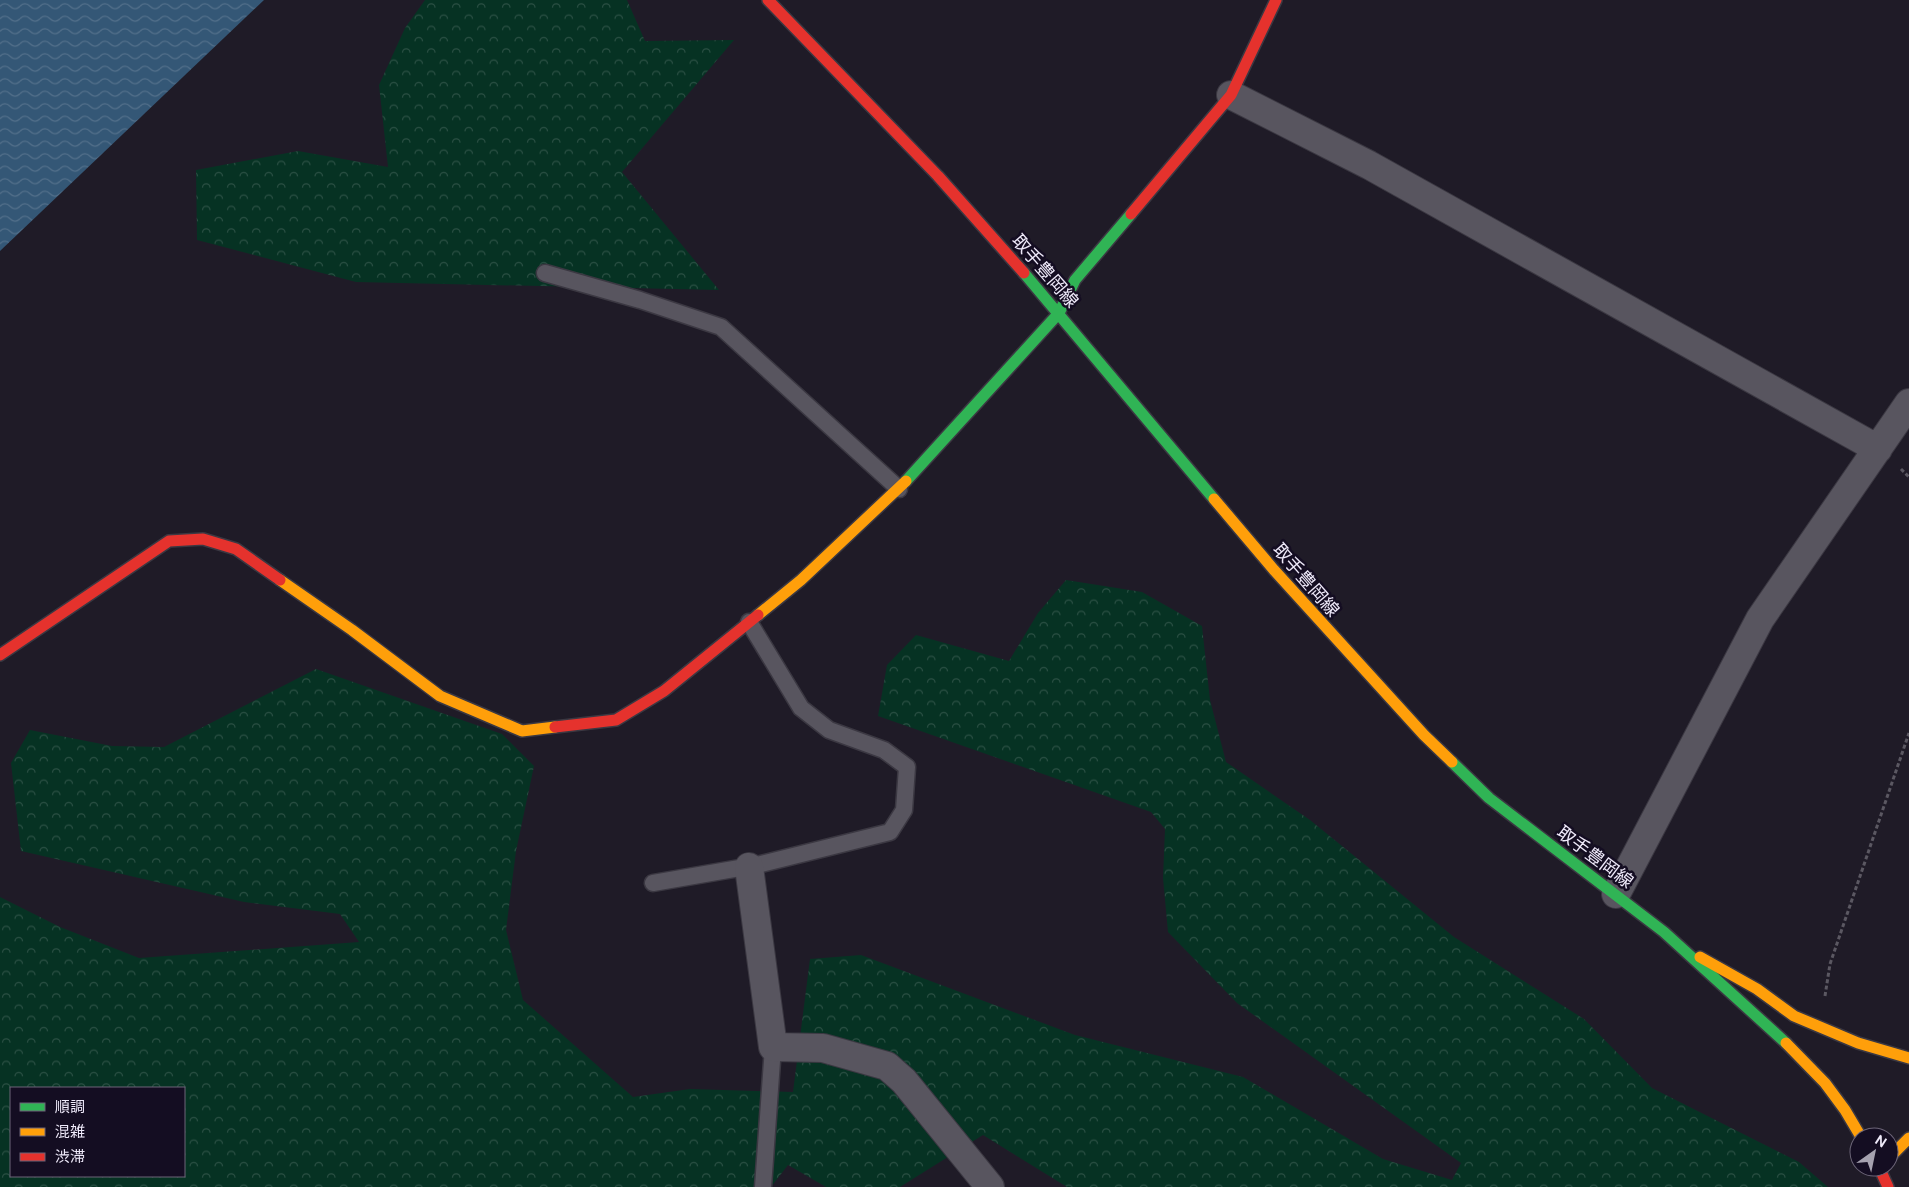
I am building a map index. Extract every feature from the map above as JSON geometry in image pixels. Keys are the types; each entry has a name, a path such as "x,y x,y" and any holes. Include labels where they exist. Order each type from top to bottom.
{"street":[{"name":"取手豊岡線","path":"768,0 938,176 1059,313 1274,570 1424,735 1489,798 1616,894 1681,946 1775,1032 1825,1083 1846,1110 1855,1127"},
{"path":"0,655 169,541 203,539 236,550 352,630 440,696 522,731 616,720 664,691 801,580 899,489 1059,313 1075,280 1231,95 1276,0"},
{"path":"1231,95 1369,164 1878,449"},
{"path":"1616,894 1760,618 1909,403"},
{"path":"749,867 773,1047 823,1048 887,1066 904,1081 990,1187"},
{"path":"1681,946 1757,989 1794,1016 1858,1043 1909,1058"},
{"path":"1899,1148 1909,1138"}],"lane":[{"path":"545,273 640,300 721,327 899,489"},
{"path":"653,883 749,867 890,832 904,810 907,766 884,750 829,730 801,708 749,622"},
{"path":"763,1187 773,1047"}],"path":[{"path":"1821,1028 1830,964 1909,733"}],"green space":[{"path":"425,0 627,0 645,41 734,40 622,172 719,290 356,282 197,240 196,170 298,151 388,167 379,85 405,28"},
{"path":"1066,580 1142,592 1202,626 1210,700 1226,762 1310,820 1454,937 1584,1019 1652,1088 1799,1162 1828,1187 1067,1187 983,1135 900,1187 826,1187 788,1165 771,1187 0,1187 0,897 60,927 139,958 359,942 340,914 244,902 21,851 11,763 30,730 112,746 164,747 316,669 502,734 534,766 516,851 506,930 523,1000 633,1097 690,1089 793,1092 810,959 861,955 1075,1035 1243,1077 1383,1159 1452,1180 1461,1163 1237,1003 1168,932 1163,878 1165,829 1151,812 878,716 887,665 916,635 1009,661 1038,613"}],"water":[{"path":"0,0 264,0 0,251"}],"traffic: fast":[{"path":"906,481 1059,313 1075,280 1131,214"},
{"path":"1024,273 1214,499"},
{"path":"1452,762 1489,798 1664,932 1786,1043"}],"traffic: slow":[{"path":"758,615 801,580 906,481"},
{"path":"1214,499 1274,570 1424,735 1452,762"},
{"path":"280,580 352,630 440,696 522,731 555,727"},
{"path":"1700,957 1757,989 1794,1016 1858,1043 1909,1058"},
{"path":"1786,1043 1825,1083 1855,1127"},
{"path":"1899,1148 1909,1138"}],"traffic: jam":[{"path":"768,0 938,176 1024,273"},
{"path":"1131,214 1231,95 1276,0"},
{"path":"0,655 169,541 203,539 236,549 280,580"},
{"path":"555,727 616,720 664,691 758,615"},
{"path":"1884,1177 1888,1187"}]}
